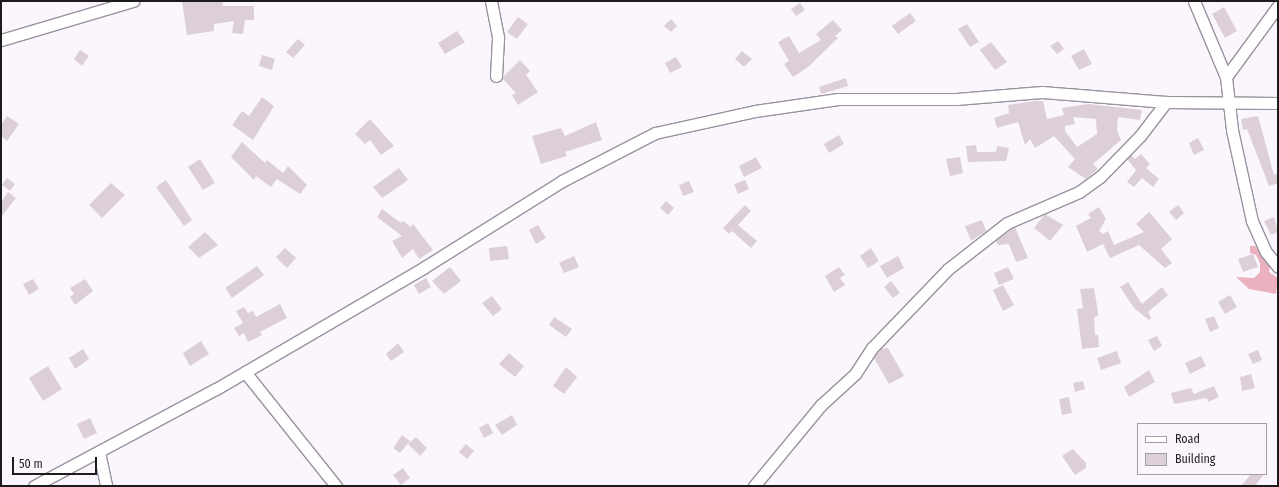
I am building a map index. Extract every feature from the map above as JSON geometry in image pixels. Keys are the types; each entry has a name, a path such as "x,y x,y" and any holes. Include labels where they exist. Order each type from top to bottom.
{"street":[{"path":"1,40 133,1"},
{"path":"490,1 498,38 496,76"},
{"path":"1194,1 1226,77 1229,104 1252,221 1266,252 1278,267"},
{"path":"1226,77 1278,6"},
{"path":"34,486 245,372 423,268 562,181 631,143 684,124 838,99 956,99 1042,92 1166,102 1229,104 1278,103"},
{"path":"754,486 821,405 860,368 872,348 948,269 1007,223 1069,197 1100,177 1140,136 1166,102"},
{"path":"245,372 336,486"},
{"path":"99,452 106,486"}],"shaded area":[{"path":"1250,246 1255,246 1270,265 1269,272 1278,278 1276,294 1249,289 1236,277 1254,278 1260,272 1260,263 1256,255 1250,253"}],"building":[{"path":"182,1 222,1 223,6 254,6 254,20 245,20 243,34 232,33 234,21 214,24 214,31 187,35"},
{"path":"800,3 805,10 796,16 791,9"},
{"path":"1224,7 1237,31 1225,38 1212,14"},
{"path":"910,13 916,21 898,34 892,26"},
{"path":"518,17 528,24 517,39 507,32"},
{"path":"671,19 677,26 671,32 664,26"},
{"path":"833,20 842,30 835,36 838,38 808,67 793,77 784,64 789,61 778,42 789,36 799,53 821,40 816,34"},
{"path":"967,24 979,42 970,47 958,29"},
{"path":"457,31 465,42 445,54 438,43"},
{"path":"298,39 305,45 293,58 286,52"},
{"path":"1058,41 1064,49 1057,54 1050,46"},
{"path":"991,42 1007,62 995,70 980,50"},
{"path":"1084,49 1092,64 1079,70 1071,56"},
{"path":"80,50 89,56 82,66 74,59"},
{"path":"742,51 752,59 744,67 735,59"},
{"path":"262,55 275,59 272,70 259,66"},
{"path":"676,57 682,67 670,73 665,63"},
{"path":"520,60 530,71 526,75 538,92 518,105 512,95 516,93 502,78"},
{"path":"846,78 848,86 821,94 819,87"},
{"path":"262,97 274,106 253,140 232,125 242,111 249,116"},
{"path":"1043,101 1047,119 1064,115 1062,108 1088,104 1142,110 1140,120 1118,117 1117,130 1121,140 1093,164 1098,169 1086,179 1068,167 1075,159 1054,136 1035,148 1030,139 1025,145 1018,122 997,128 994,118 1009,113 1008,105","holes":["1073,117 1096,119 1097,134 1077,147 1065,131 1065,126 1075,124"]},
{"path":"7,116 19,124 7,141 1,136 1,125"},
{"path":"1258,116 1274,175 1278,173 1278,183 1269,186 1247,129 1243,130 1241,119"},
{"path":"370,119 394,146 381,155 370,140 365,144 355,134"},
{"path":"596,122 602,140 565,152 567,156 541,164 532,136 561,128 565,136"},
{"path":"839,135 844,144 829,153 824,144"},
{"path":"1198,138 1204,150 1194,155 1189,143"},
{"path":"242,142 265,163 267,160 283,173 288,166 307,185 300,194 277,179 271,187 256,176 254,180 231,157"},
{"path":"976,145 977,152 996,152 997,146 1009,148 1006,161 968,162 966,146"},
{"path":"1141,154 1150,164 1146,168 1159,179 1153,187 1142,178 1134,187 1127,182 1136,170 1127,159 1131,155 1135,159"},
{"path":"756,157 762,168 744,177 739,166"},
{"path":"960,157 963,173 950,176 946,159"},
{"path":"200,159 215,183 203,190 188,167"},
{"path":"399,168 408,180 382,198 373,187"},
{"path":"7,178 15,184 10,191 2,185"},
{"path":"166,180 192,220 184,226 156,187"},
{"path":"745,180 749,189 738,194 734,184"},
{"path":"689,181 694,192 683,196 679,185"},
{"path":"111,183 125,195 102,218 89,205"},
{"path":"8,192 16,198 1,217 1,202"},
{"path":"666,201 674,208 668,215 660,208"},
{"path":"745,205 751,211 738,225 757,241 751,248 732,231 729,234 723,228"},
{"path":"1178,205 1184,213 1176,220 1169,212"},
{"path":"1099,207 1106,219 1099,231 1103,234 1108,231 1114,245 1144,232 1136,224 1149,212 1172,239 1161,249 1172,263 1165,268 1139,245 1110,258 1103,244 1087,252 1076,226 1091,218 1088,214"},
{"path":"382,209 401,223 403,221 411,227 413,224 433,250 419,259 413,249 402,258 392,241 402,236 377,217"},
{"path":"1045,214 1063,225 1050,241 1034,228"},
{"path":"1274,217 1278,232 1271,235 1264,221"},
{"path":"982,220 986,231 971,241 965,226"},
{"path":"538,225 546,238 536,244 529,230"},
{"path":"1015,227 1028,258 1016,262 1009,244 998,245 996,241"},
{"path":"205,232 218,245 199,258 188,247"},
{"path":"507,246 509,259 490,261 489,248"},
{"path":"285,248 296,258 287,268 276,257"},
{"path":"871,248 879,261 868,268 860,256"},
{"path":"1253,254 1258,267 1243,272 1238,259"},
{"path":"574,256 579,267 564,273 559,263"},
{"path":"898,256 904,268 887,278 880,266"},
{"path":"257,266 264,275 232,298 225,288"},
{"path":"450,267 461,281 444,294 432,281"},
{"path":"839,267 845,275 840,278 845,285 834,292 825,276"},
{"path":"1008,267 1014,279 999,285 994,273"},
{"path":"426,278 431,287 419,294 414,285"},
{"path":"33,279 39,289 29,295 23,284"},
{"path":"85,279 93,291 75,305 70,297 74,294 70,288"},
{"path":"891,281 900,293 893,298 884,287"},
{"path":"1128,282 1142,304 1162,287 1168,295 1148,312 1151,318 1149,320 1134,308 1120,287"},
{"path":"1003,285 1014,305 1003,311 993,290"},
{"path":"1094,288 1098,312 1098,316 1094,317 1095,335 1098,335 1099,347 1082,349 1077,309 1083,308 1080,289"},
{"path":"1230,295 1237,307 1225,314 1218,302"},
{"path":"492,296 502,309 493,316 482,303"},
{"path":"280,304 287,318 260,332 262,335 248,342 244,333 239,336 234,328 243,323 236,311 244,307 248,313 253,311 256,317"},
{"path":"1214,316 1219,328 1210,332 1205,319"},
{"path":"554,317 572,329 566,337 549,325"},
{"path":"1157,336 1162,346 1154,351 1148,340"},
{"path":"201,341 209,354 190,366 183,353"},
{"path":"398,343 404,352 391,361 386,354"},
{"path":"888,348 904,376 889,384 874,358 881,349"},
{"path":"83,349 89,359 75,369 69,358"},
{"path":"1258,350 1262,360 1253,364 1248,354"},
{"path":"1117,351 1121,363 1101,370 1097,358"},
{"path":"509,353 524,366 515,377 499,364"},
{"path":"1201,356 1206,366 1190,374 1185,363"},
{"path":"48,366 62,389 43,401 29,378"},
{"path":"566,367 577,377 564,394 553,386"},
{"path":"1149,370 1155,382 1129,397 1124,387"},
{"path":"1251,374 1255,388 1242,391 1240,377"},
{"path":"1083,381 1085,389 1075,392 1073,383"},
{"path":"1214,386 1219,397 1208,402 1207,398 1174,404 1171,393 1191,388 1194,394"},
{"path":"1069,397 1072,413 1062,415 1059,399"},
{"path":"512,415 517,425 502,435 495,425"},
{"path":"90,418 97,433 84,439 77,424"},
{"path":"488,423 493,433 484,438 479,428"},
{"path":"402,435 410,441 400,453 393,448"},
{"path":"416,437 427,448 420,456 408,444"},
{"path":"466,444 474,451 467,459 459,452"},
{"path":"1073,449 1086,463 1086,468 1075,475 1062,456"},
{"path":"403,468 410,478 401,485 393,475"},
{"path":"1250,475 1263,475 1255,486 1241,486"}]}
